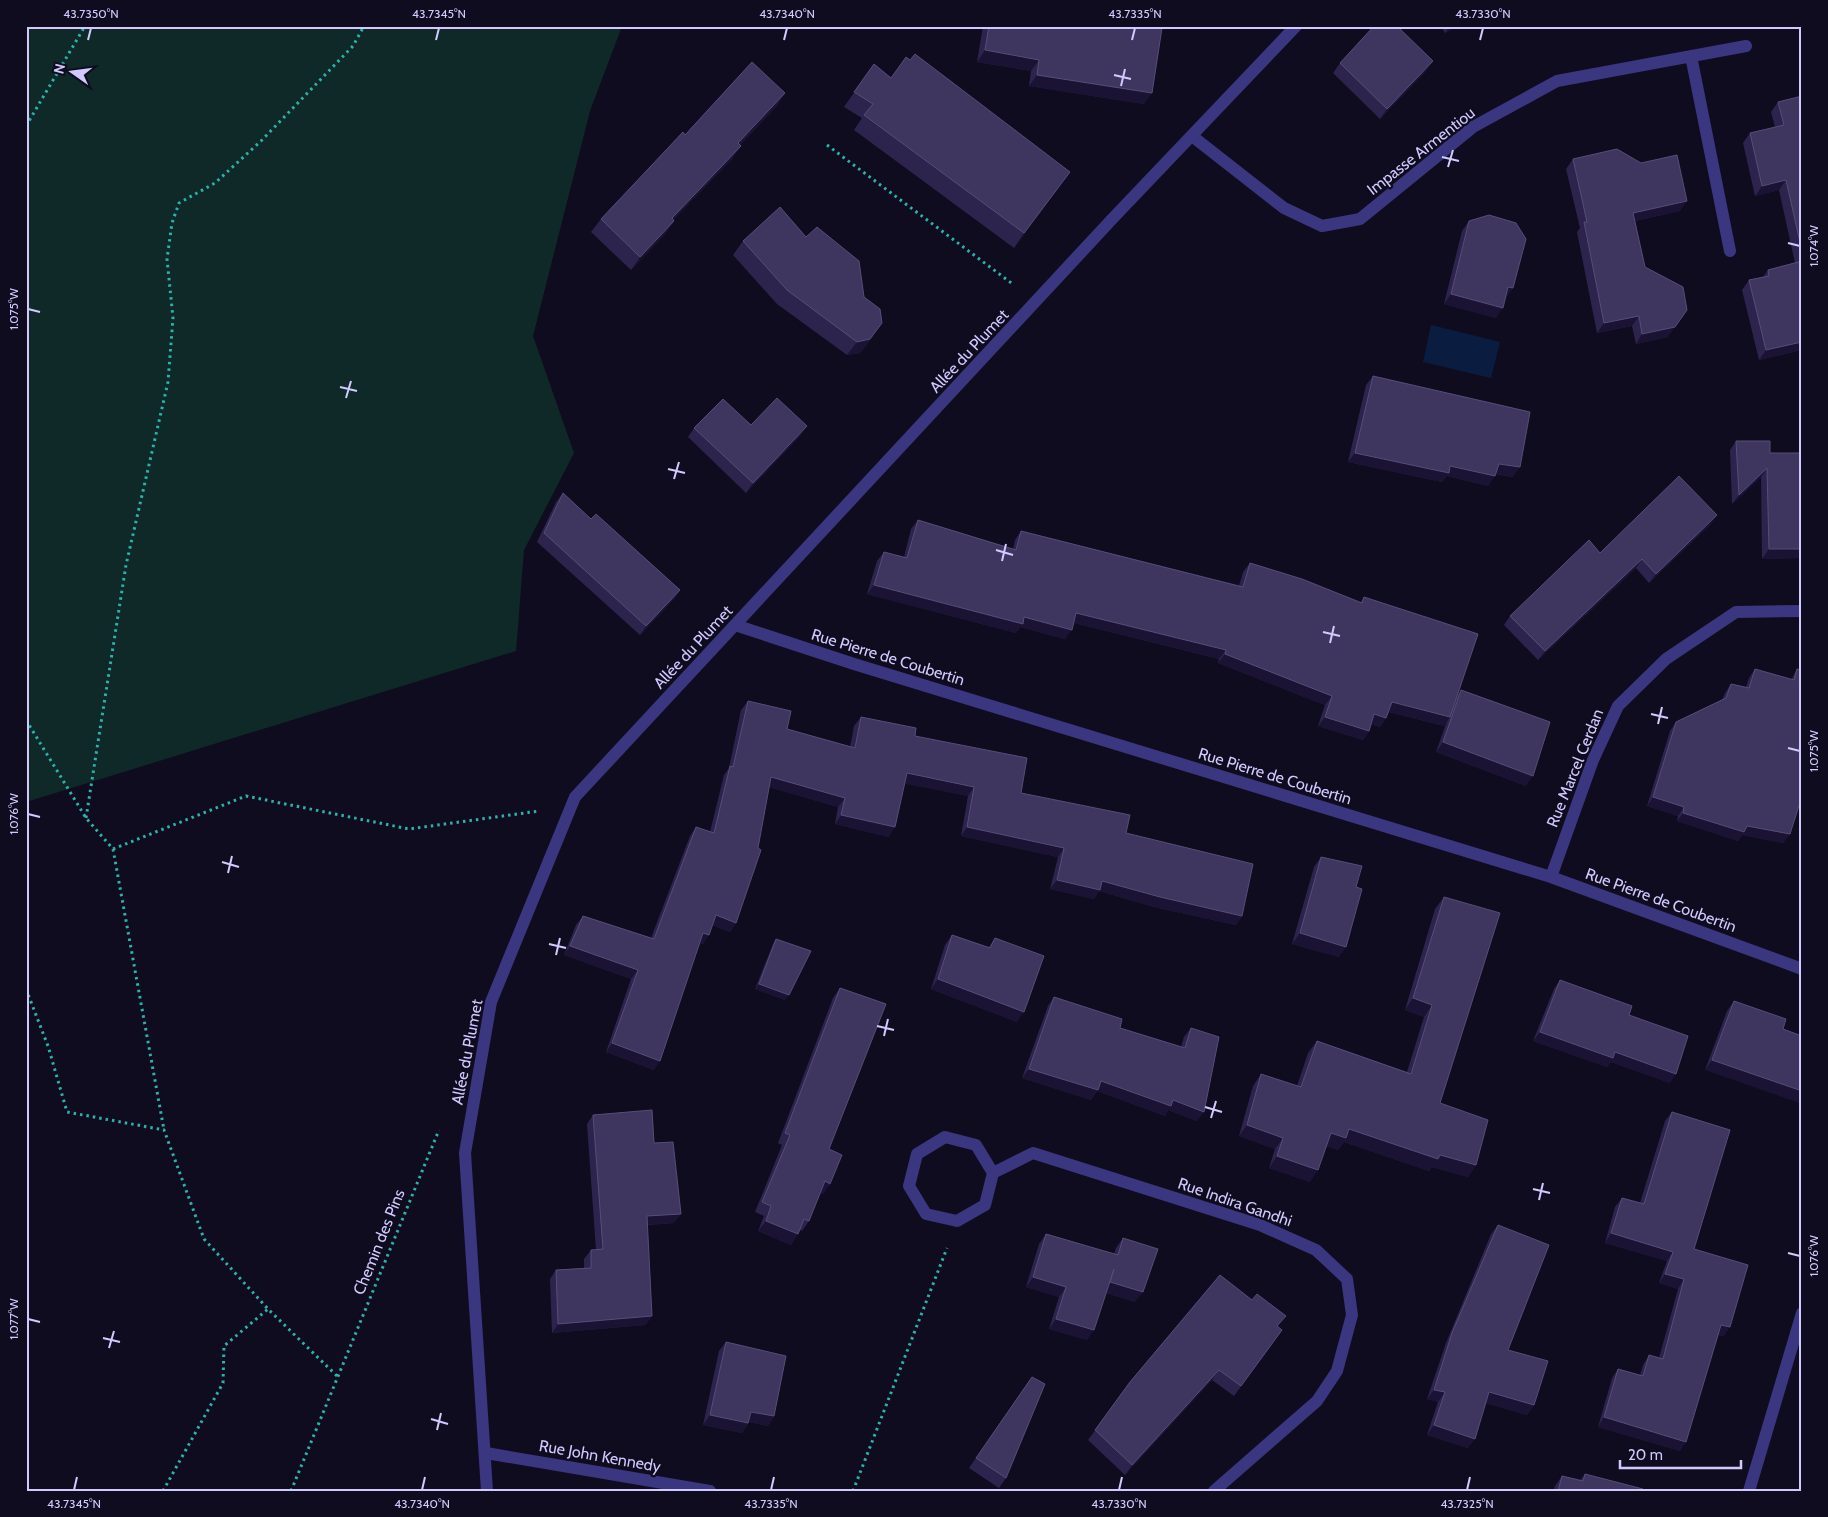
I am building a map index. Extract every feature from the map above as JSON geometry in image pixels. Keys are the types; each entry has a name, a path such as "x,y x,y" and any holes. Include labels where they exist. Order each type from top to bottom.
{"street":[{"name":"Allée du Plumet","path":"487,1491 465,1153 491,1002 575,797 1296,26"},
{"name":"Impasse Armentiou","path":"1192,136 1284,208 1322,226 1360,219 1473,127 1557,81 1746,46"},
{"path":"1691,56 1730,251"},
{"name":"Rue Marcel Cerdan","path":"1551,877 1593,760 1618,706 1666,659 1736,612 1802,612"},
{"name":"Rue Pierre de Coubertin","path":"735,625 854,664 1551,877 1802,969"},
{"path":"945,1137 976,1145 993,1173 985,1205 957,1221 926,1214 909,1186 917,1154 945,1137"},
{"name":"Rue Indira Gandhi","path":"993,1173 1033,1153 1260,1225 1316,1250 1347,1279 1352,1315 1337,1371 1317,1402 1214,1491"},
{"path":"1749,1491 1802,1313"},
{"name":"Rue John Kennedy","path":"486,1453 710,1491"}],"path":[{"path":"26,126 85,26"},
{"path":"86,818 126,565 168,382 173,318 167,259 172,223 178,203 215,182 261,141 353,46 364,26"},
{"path":"827,145 1008,280"},
{"path":"26,720 86,818 113,849 164,1130 204,1239 268,1309 338,1377"},
{"path":"113,849 246,796 409,829 571,807"},
{"path":"26,989 48,1046 67,1112 164,1130"},
{"name":"Chemin des Pins","path":"291,1491 442,1121"},
{"path":"853,1491 957,1221"},
{"path":"163,1491 223,1383 224,1346 268,1309"}],"green space":[{"path":"26,26 622,26 590,111 533,336 574,453 524,550 516,651 26,802"}],"water":[{"path":"1431,325 1500,342 1491,378 1423,362"}],"building":[{"path":"989,26 1150,26 1162,28 1152,93 1037,75 1039,60 985,50"},
{"path":"1374,26 1397,26 1433,61 1387,109 1340,63"},
{"path":"915,54 1070,172 1024,233 864,115 873,104 854,92 874,64 891,78 906,57 910,60"},
{"path":"752,62 785,93 738,143 741,146 672,218 674,221 640,257 601,219 683,132 685,135"},
{"path":"1802,96 1802,251 1786,180 1762,186 1750,133 1784,125 1778,102"},
{"path":"1617,149 1641,163 1677,155 1687,201 1633,213 1645,267 1683,287 1687,310 1675,327 1642,334 1639,316 1604,323 1584,222 1587,222 1573,159"},
{"path":"780,207 806,237 817,227 859,261 864,297 880,309 882,323 870,339 857,342 787,290 743,241"},
{"path":"1489,215 1516,223 1526,239 1513,288 1508,287 1503,308 1451,294 1469,221"},
{"path":"1802,261 1802,342 1766,350 1749,280 1769,276 1768,270"},
{"path":"1373,376 1530,412 1520,467 1499,464 1495,476 1450,466 1449,473 1355,453"},
{"path":"777,398 807,426 753,483 694,428 723,399 751,425"},
{"path":"1736,441 1770,441 1770,453 1802,453 1802,549 1769,549 1767,468 1739,495"},
{"path":"1679,476 1717,515 1656,574 1642,559 1545,651 1510,616 1589,540 1600,553"},
{"path":"563,493 591,519 596,514 680,590 646,626 544,533"},
{"path":"918,520 1016,550 1021,531 1243,587 1250,563 1302,579 1362,603 1364,597 1478,634 1450,717 1392,702 1386,718 1374,714 1369,731 1325,717 1332,696 1225,654 1226,650 1076,613 1072,630 1024,617 1023,624 874,585 884,552 907,558"},
{"path":"1755,669 1794,680 1797,669 1802,670 1802,796 1790,834 1747,826 1744,832 1683,813 1684,807 1653,797 1676,722 1726,698 1731,684 1749,688"},
{"path":"1461,690 1550,722 1533,776 1443,742"},
{"path":"748,701 791,711 787,729 855,748 861,717 916,728 915,736 1027,758 1021,793 1130,815 1126,833 1253,864 1242,916 1102,881 1100,890 1057,880 1064,848 967,827 974,787 907,773 895,827 841,815 845,798 771,777 758,848 761,850 736,923 716,915 709,935 703,933 660,1061 612,1043 638,970 570,946 583,916 654,939 696,827 714,833 730,766 733,767"},
{"path":"1321,857 1362,866 1356,887 1362,889 1346,947 1300,933"},
{"path":"1444,897 1500,913 1440,1103 1488,1120 1476,1165 1440,1155 1438,1159 1349,1129 1346,1138 1331,1133 1318,1170 1277,1156 1283,1138 1247,1125 1261,1074 1301,1087 1317,1041 1411,1074 1432,1005 1413,998"},
{"path":"952,935 990,948 995,938 1044,956 1024,1012 938,979"},
{"path":"776,939 811,951 789,995 759,984"},
{"path":"1560,980 1632,1006 1629,1015 1688,1036 1676,1074 1615,1052 1613,1058 1540,1032"},
{"path":"840,988 886,1004 829,1149 842,1155 830,1184 825,1181 809,1221 804,1219 798,1234 766,1221 771,1206 762,1202 790,1135 785,1133"},
{"path":"1054,997 1122,1019 1120,1028 1185,1048 1191,1028 1219,1037 1204,1112 1173,1100 1171,1106 1101,1081 1098,1090 1029,1069"},
{"path":"1734,1001 1786,1019 1783,1029 1802,1036 1802,1091 1712,1060"},
{"path":"652,1110 654,1143 673,1142 681,1214 647,1216 652,1316 558,1324 556,1270 591,1268 591,1250 603,1249 593,1115"},
{"path":"1672,1112 1730,1130 1694,1249 1748,1265 1730,1327 1721,1325 1686,1442 1604,1417 1618,1369 1643,1376 1649,1355 1663,1359 1684,1279 1665,1274 1673,1252 1611,1233 1622,1198 1644,1204"},
{"path":"1498,1225 1549,1245 1508,1350 1548,1361 1534,1405 1489,1392 1475,1439 1434,1425 1445,1392 1434,1390 1452,1333"},
{"path":"1046,1234 1118,1255 1123,1238 1158,1249 1143,1292 1110,1282 1114,1269 1094,1330 1056,1319 1066,1287 1033,1277"},
{"path":"1220,1275 1252,1300 1257,1294 1286,1316 1277,1326 1282,1330 1241,1386 1219,1370 1132,1465 1095,1430 1130,1382"},
{"path":"726,1342 786,1356 774,1416 751,1412 748,1423 710,1415"},
{"path":"1032,1377 1045,1384 1006,1478 976,1458"},
{"path":"1585,1474 1643,1489 1642,1491 1558,1491 1562,1476 1583,1481"}]}
